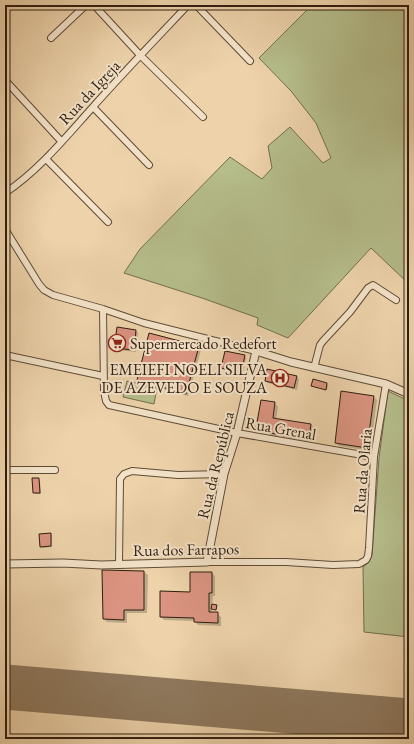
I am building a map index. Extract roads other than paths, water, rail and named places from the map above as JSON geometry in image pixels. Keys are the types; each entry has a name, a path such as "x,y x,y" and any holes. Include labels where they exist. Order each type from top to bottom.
{"street":[{"path":"51,38 86,5"},
{"path":"94,5 140,55 203,117"},
{"name":"Rua da Igreja","path":"5,193 28,176 46,159 92,107 188,5"},
{"path":"196,5 250,61"},
{"path":"5,80 62,141"},
{"path":"92,107 149,165"},
{"path":"46,159 108,222"},
{"path":"5,229 44,290 53,295 103,309 144,323 256,351 314,368 386,384 409,394"},
{"path":"314,368 323,340 350,312 368,288 373,286 396,300"},
{"path":"5,355 103,376 103,309"},
{"name":"Rua da República","path":"207,562 224,474 237,433 256,351"},
{"name":"Rua Grenal","path":"103,376 106,401 108,404 113,406 237,433 374,457"},
{"name":"Rua da Olaria","path":"366,560 369,548 374,457 386,384"},
{"path":"5,470 55,470"},
{"path":"119,564 120,479 124,474 132,471 178,475 224,474"},
{"name":"Rua dos Farrapos","path":"5,564 286,562 333,565 359,564 366,560"}],"place":[{"name":"Supermercado Redefort","path":"117,343"},
{"name":"EMEIEFI NOELI SILVA DE AZEVEDO E SOUZA","path":"280,378"}]}
